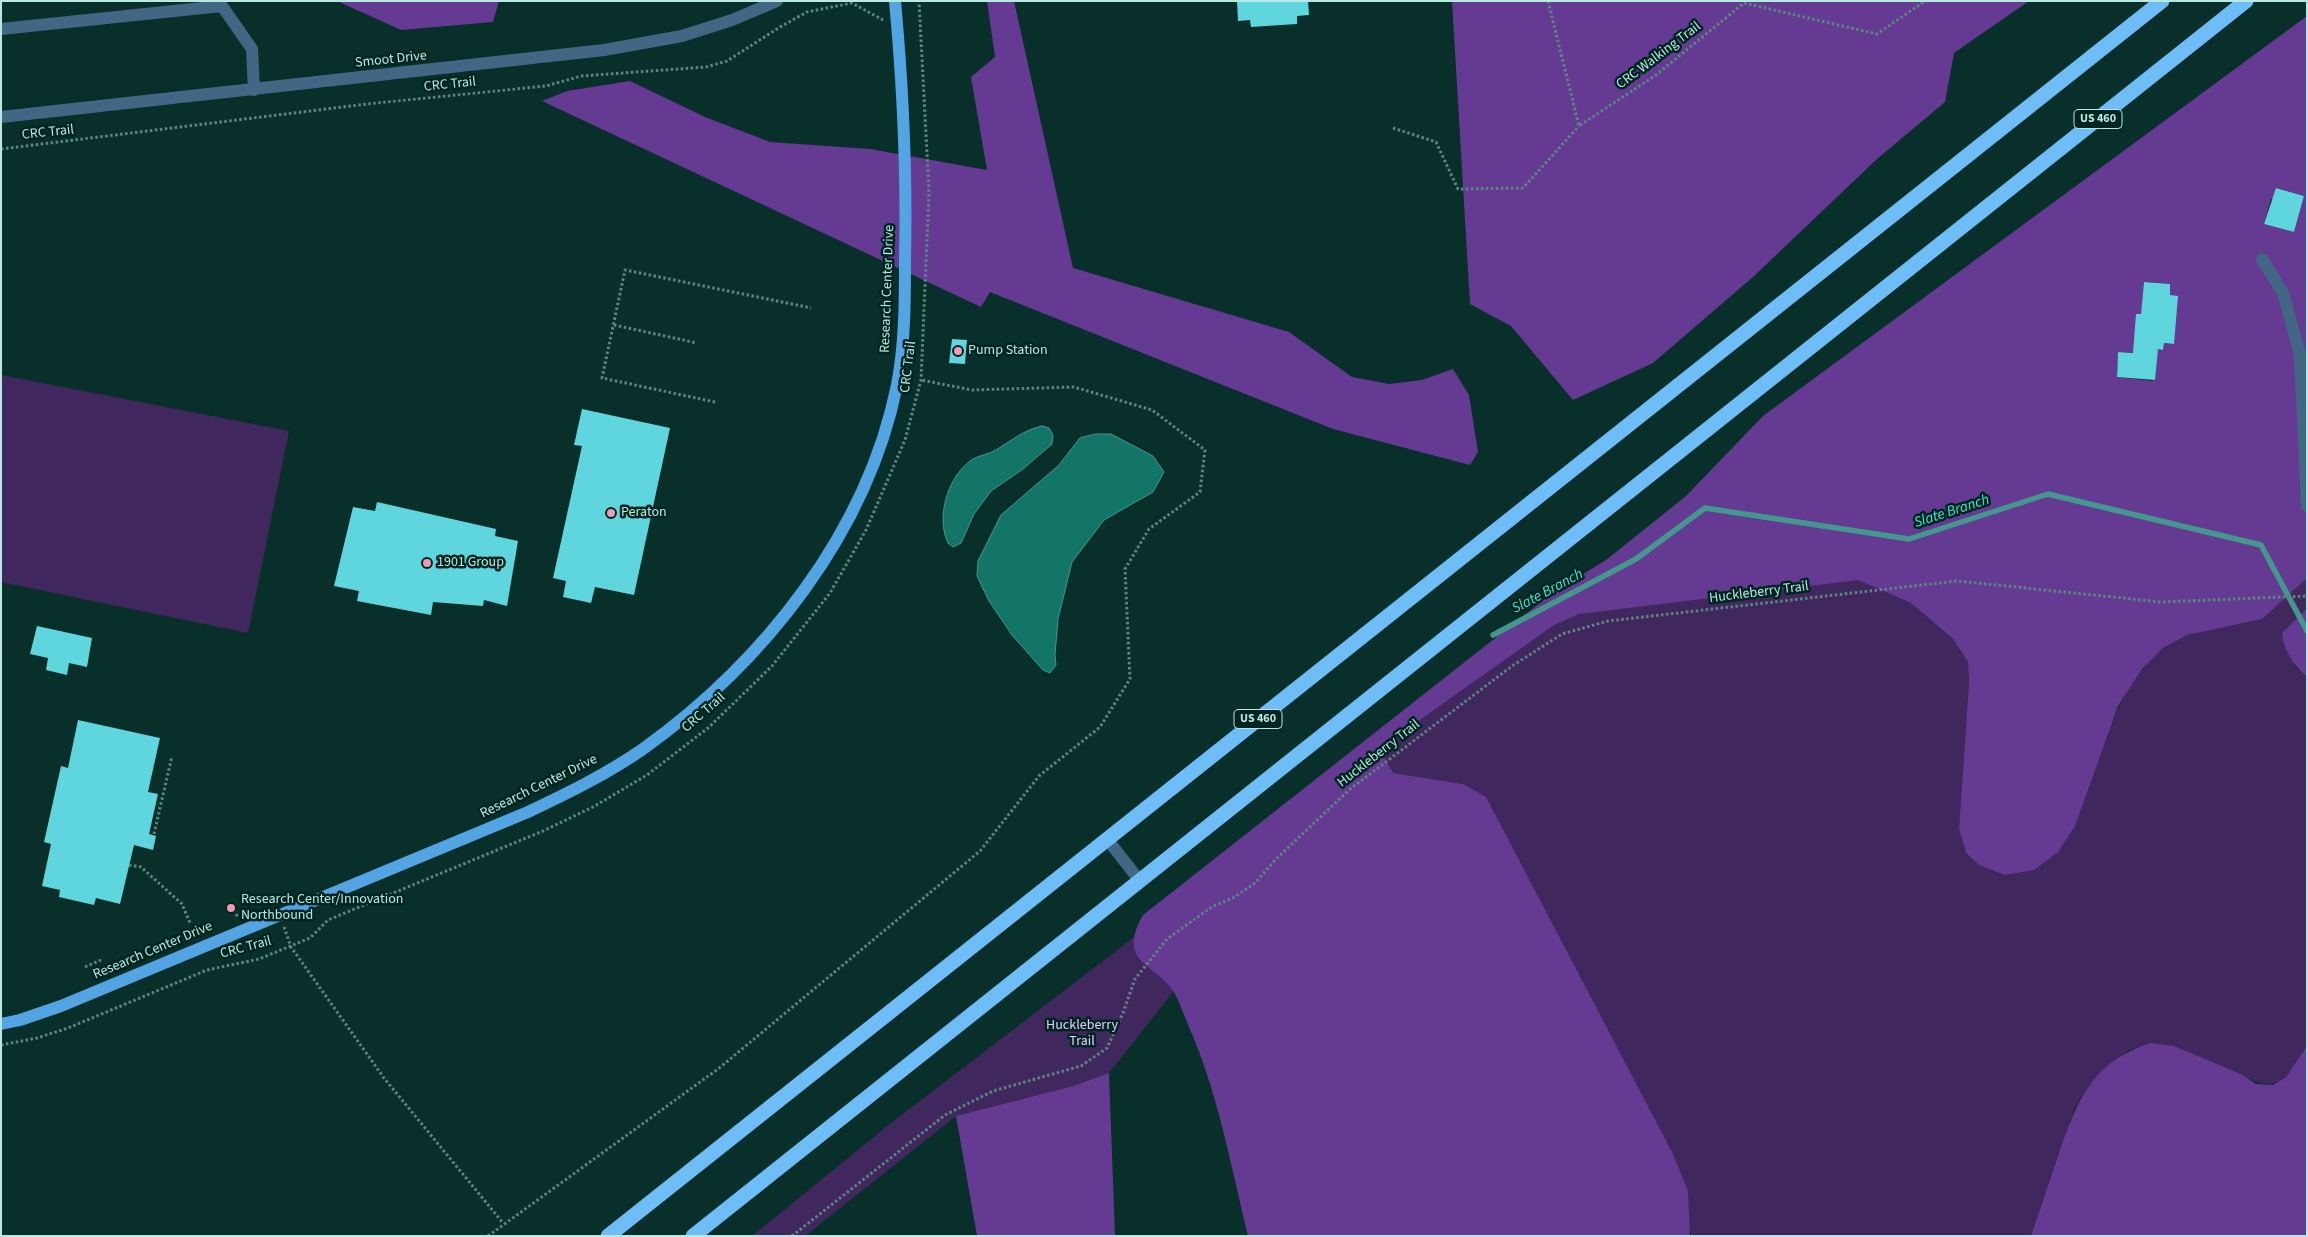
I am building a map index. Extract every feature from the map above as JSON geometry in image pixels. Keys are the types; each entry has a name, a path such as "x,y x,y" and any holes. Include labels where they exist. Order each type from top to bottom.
{"highway":[{"name":"US 460","path":"608,1236 2162,1"},
{"name":"US 460","path":"693,1236 2246,1"}],"main road":[{"name":"Research Center Drive","path":"1,1024 20,1020 60,1006 528,812 587,784 641,750 685,717 739,668 794,603 826,558 860,497 876,458 890,415 903,340 906,215 906,141 894,1"}],"street":[{"name":"Smoot Drive","path":"1,117 510,62 665,40 718,25 777,1"},
{"path":"1,29 218,4 252,48 254,90"},
{"path":"2262,259 2283,293 2300,355 2307,506"},
{"path":"1107,839 1140,881"}],"path":[{"name":"CRC Trail","path":"1,1045 37,1038 68,1028 207,970 259,959 291,947 310,938 328,920 543,831 592,807 646,775 708,728 772,666 830,593 866,530 904,440 921,380 929,192 919,1"},
{"path":"1393,128 1436,142 1458,190 1523,188 1579,126 1548,1"},
{"name":"CRC Walking Trail","path":"1579,126 1656,75 1744,3 1877,34 1925,1"},
{"name":"CRC Trail","path":"1,149 367,104 546,86 581,76 706,67 727,61 807,12 852,3 883,20"},
{"path":"715,402 602,378 625,270 811,308"},
{"path":"614,325 697,342"},
{"path":"488,1236 503,1223 718,1069 980,851 1040,776 1100,727 1130,679 1125,569 1149,529 1200,492 1205,450 1152,410 1074,387 972,390 921,380"},
{"name":"Huckleberry Trail","path":"792,1236 945,1114 993,1091 1081,1066 1107,1048 1123,1013 1135,979 1166,939 1213,906 1234,898 1255,883 1275,860 1350,790 1512,666 1562,634 1608,621 1970,581 2161,602 2307,596"},
{"path":"154,834 172,756"},
{"path":"129,865 141,868 182,904 190,923"},
{"path":"291,947 384,1078 503,1223"},
{"path":"85,967 101,960"}],"green space":[{"path":"1,375 289,431 248,633 1,582"},
{"path":"2307,557 2307,608 2282,633 2295,667 2307,677 2307,1046 2289,1074 2282,1080 2265,1084 2150,1043 2129,1050 2105,1068 2090,1084 2075,1107 2031,1236 1690,1236 1691,1233 1463,784 1393,773 1173,992 1109,1073 1073,1086 956,1116 805,1236 752,1236 895,1120 1397,736 1539,620 1782,575","holes":["1911,603 2262,619 2188,635 2165,647 2145,666 2128,690 2114,717 2102,746 2075,826 1979,865 1966,853 1959,829 1969,682 1968,662 1953,639"]}],"shaded area":[{"path":"337,1 499,1 493,22 401,30"},
{"path":"987,1 1014,1 1073,268 1289,332 1352,377 1389,384 1422,380 1453,369 1469,395 1478,452 1470,465 1333,429 990,292 981,307 542,101 567,91 630,81 705,117 770,142 870,149 987,170 971,77 995,57"},
{"path":"1452,1 2029,1 1954,53 1945,102 1877,159 1753,277 1653,363 1573,400 1511,326 1470,304"},
{"path":"2307,16 2307,578 2262,619 2187,635 2163,648 2142,669 2118,706 2075,826 2058,852 2034,870 2005,875 1979,865 1966,853 1959,829 1969,682 1968,662 1953,639 1911,603 1858,580 1579,614 1554,625 1397,736 1383,755 1393,773 1463,784 1486,797 1673,1154 1688,1191 1690,1236 1248,1236 1223,1130 1199,1052 1174,992 1136,953 1134,943 1136,931 1143,915 1555,591 1606,560 1686,496 1763,416","holes":["2277,188 2304,196 2294,232 2264,224 2271,199 2274,199","2144,282 2170,284 2169,306 2173,344 2164,343 2163,350 2158,349 2153,381 2117,377 2118,352 2138,353"]},
{"path":"1042,426 1049,428 1053,435 1052,444 1023,469 991,491 974,514 961,543 953,547 948,543 945,533 944,511 950,489 961,469 974,458 994,451 1023,433"},
{"path":"1096,434 1111,434 1153,456 1164,472 1153,492 1104,520 1072,562 1058,619 1056,665 1050,673 1043,670 1012,635 989,601 977,576 978,561 1001,515 1059,465 1080,438"},
{"path":"2307,608 2307,677 2297,668 2290,657 2282,633"},
{"path":"2150,1043 2174,1046 2243,1075 2256,1084 2273,1085 2286,1077 2307,1046 2307,1236 2031,1236 2072,1118 2089,1087 2100,1073 2113,1062 2130,1051"},
{"path":"1109,1073 1115,1236 977,1236 956,1116 1073,1086"}],"building":[{"path":"1237,1 1308,1 1309,15 1297,16 1297,24 1251,27 1250,20 1238,21"},
{"path":"2276,188 2304,196 2294,232 2264,224"},
{"path":"2144,282 2170,284 2170,295 2178,296 2174,344 2164,343 2163,350 2158,349 2155,380 2117,377 2118,352 2133,353 2136,314 2141,314"},
{"name":"Pump Station","path":"952,339 967,340 965,364 949,363"},
{"path":"582,409 670,428 634,595 595,587 591,603 563,597 566,581 553,578 582,446 574,445"},
{"name":"1901 Group","path":"377,502 496,529 495,536 518,541 507,606 484,600 483,606 433,602 431,615 357,601 359,591 334,586 353,507 375,511"},
{"path":"37,626 92,638 87,667 69,663 67,675 46,670 48,658 30,654"},
{"path":"78,720 160,738 148,792 158,794 149,834 156,836 153,850 134,845 120,904 96,898 94,905 59,897 60,890 42,886 51,844 44,842 61,766 68,768"}],"waterway":[{"name":"Slate Branch","path":"1493,635 1636,559 1705,508 1909,539 2048,494 2261,545 2307,631"}],"place":[{"name":"Pump Station","path":"958,351"},
{"name":"Peraton","path":"611,513"},
{"name":"1901 Group","path":"427,563"},
{"name":"Research Center/Innovation Northbound","path":"231,908"}]}
